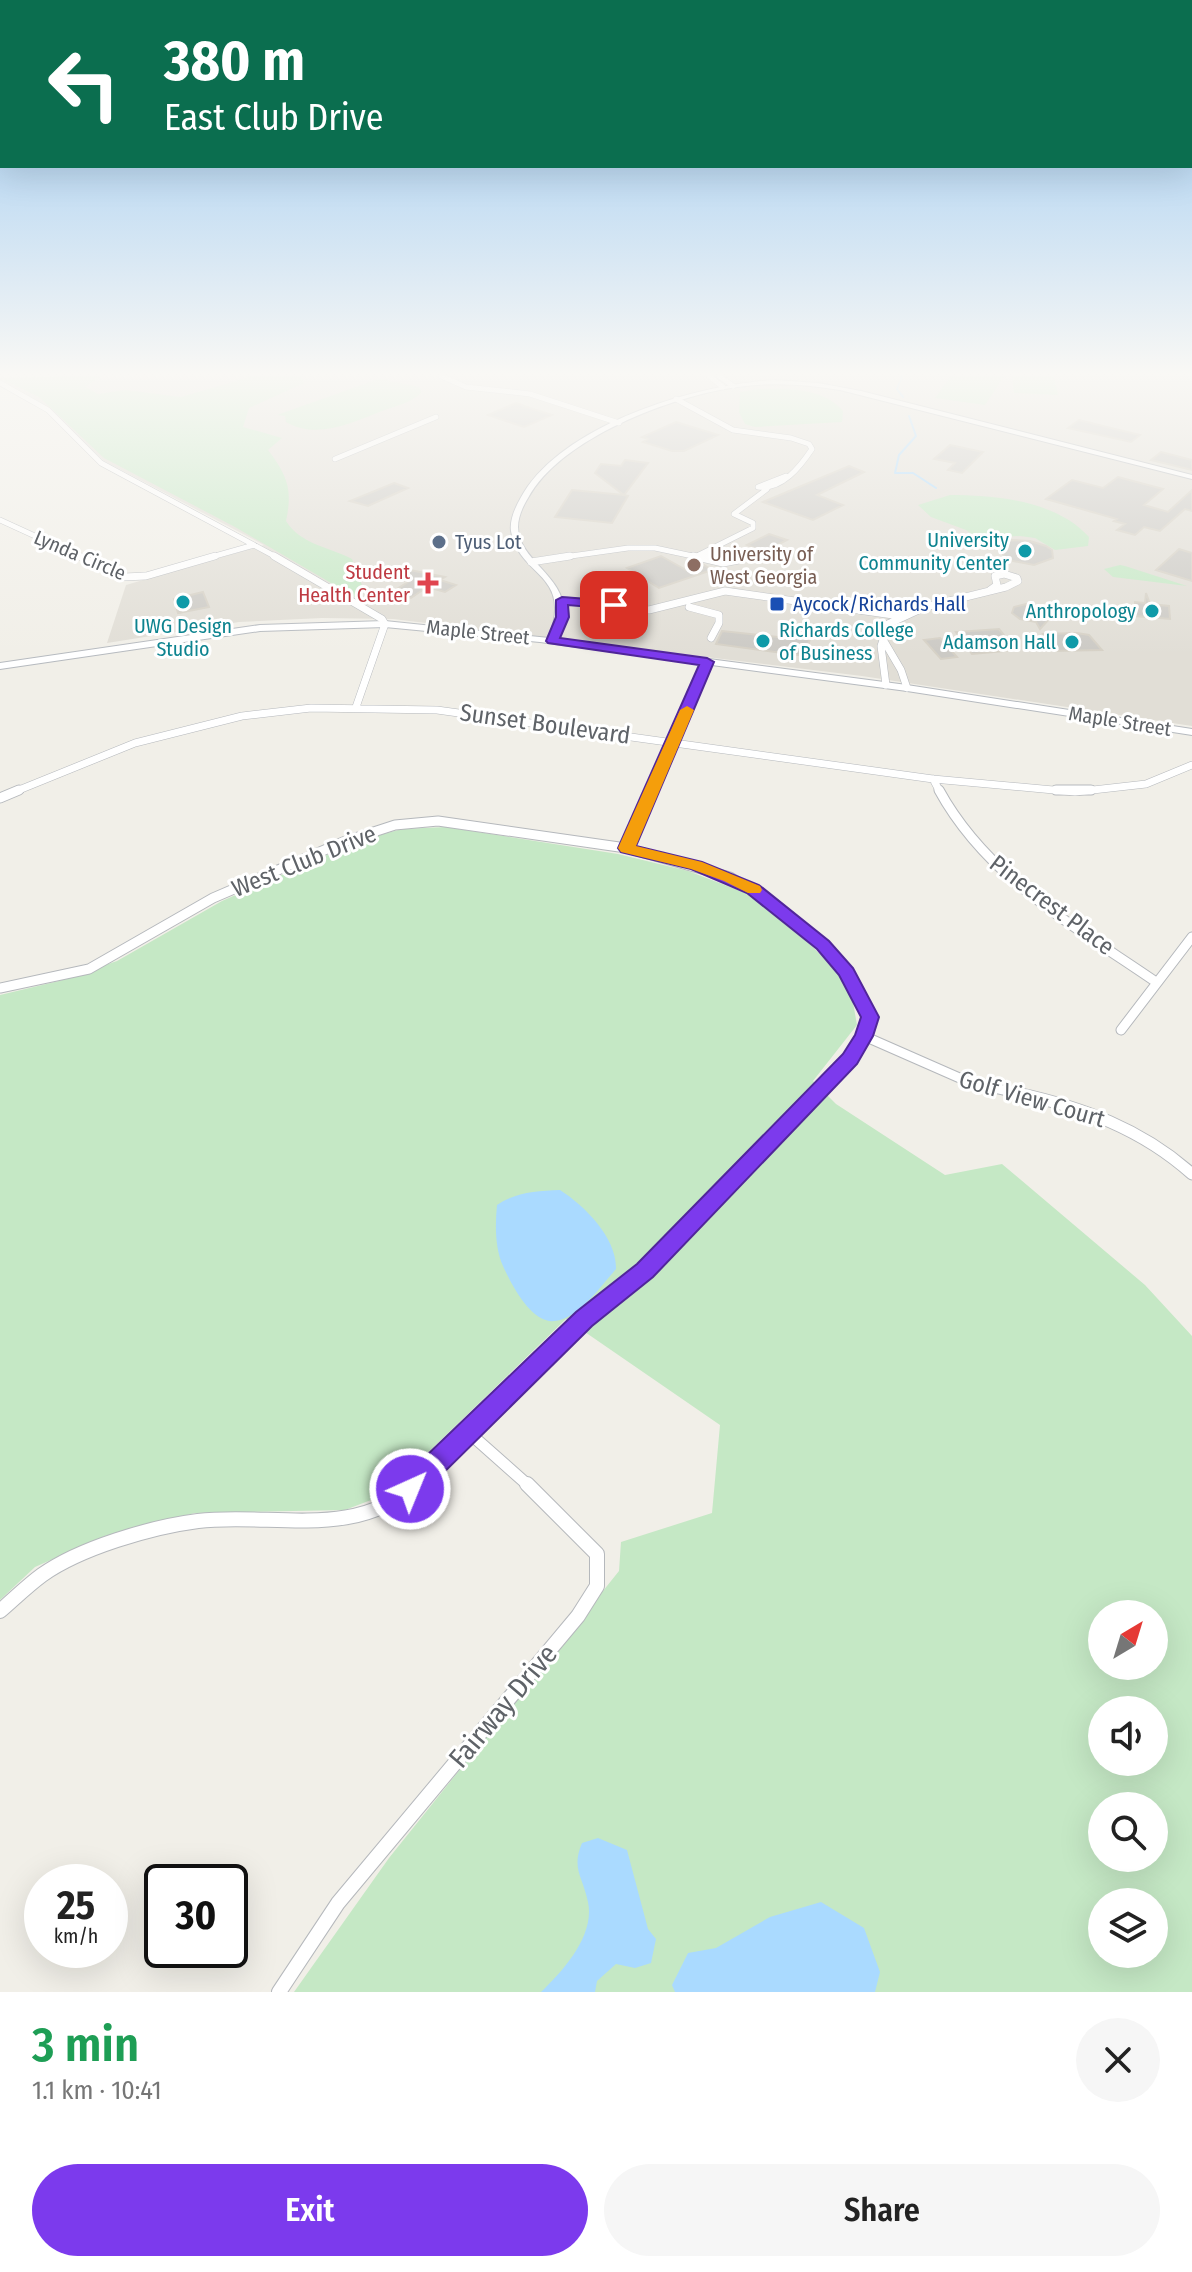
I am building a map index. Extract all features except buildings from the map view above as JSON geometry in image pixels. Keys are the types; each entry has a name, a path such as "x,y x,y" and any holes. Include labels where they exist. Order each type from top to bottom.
{"street":[{"path":"112,469 376,614 385,624 356,707"},
{"path":"549,469 522,503 515,532 521,549 562,600 563,617 552,641"},
{"path":"696,557 753,528 753,523 734,514 736,509 760,497 767,489 758,486 786,476 794,469"},
{"path":"1160,469 1192,477"},
{"name":"Lynda Circle","path":"0,520 124,577 154,574 254,545"},
{"path":"531,562 628,548 655,548 723,563 739,560 739,556 729,552 696,557"},
{"path":"886,685 880,657 890,622 900,616 990,590"},
{"path":"562,600 649,610 725,591 900,616"},
{"path":"689,607 719,615 719,623 711,638"},
{"name":"Maple Street","path":"0,666 260,628 385,624 552,641 886,685 1192,732"},
{"path":"884,641 901,670 907,688"},
{"path":"626,848 707,662"},
{"name":"Sunset Boulevard","path":"0,798 135,743 242,716 311,708 437,710 933,779 1075,792 1108,791 1146,784 1192,765"},
{"name":"Pinecrest Place","path":"933,779 966,835 990,861 1020,888 1156,982"},
{"name":"West Club Drive","path":"0,988 89,969 213,898 343,842 395,825 438,821 626,848 730,877 777,906 823,945 847,972 870,1017 864,1036"},
{"path":"1121,1030 1192,937"},
{"path":"0,1611 44,1574 95,1549 148,1532 198,1521 352,1518 382,1509 410,1489 584,1319 645,1270 850,1059 864,1036"},
{"name":"Golf View Court","path":"864,1036 971,1083 1059,1102 1105,1117 1173,1157 1192,1174"},
{"name":"Fairway Drive","path":"279,1992 338,1903 578,1616 597,1586 597,1554 543,1499 467,1431"}],"shaded area":[{"name":"University of West Georgia","path":"119,469 1192,469 1192,726 862,676 393,619 239,622 107,643 126,585 264,545"}],"green space":[{"path":"125,469 281,469 289,500 286,521 307,540 352,559 363,588 360,600 235,527"},
{"path":"950,495 987,496 1043,508 1076,525 1089,537 1088,546 1055,550 1035,538 1020,536 1003,537 987,546 966,530 931,517 918,505"},
{"path":"1120,565 1187,586 1113,577 1104,569"},
{"path":"446,827 618,854 688,871 751,895 805,939 850,985 857,1025 813,1081 836,1104 945,1175 1002,1164 1145,1285 1192,1336 1192,1992 294,1992 389,1858 619,1571 621,1542 712,1513 720,1425 566,1319 384,1495 345,1510 195,1513 105,1536 35,1567 0,1600 0,995 59,981 117,961 222,901 361,840 402,829"}],"water":[{"path":"560,1190 598,1224 611,1246 616,1269 581,1308 555,1321 538,1316 531,1310 512,1283 498,1252 496,1220 497,1205 512,1197"},
{"path":"598,1838 627,1850 648,1929 656,1939 651,1963 635,1968 616,1964 597,1981 595,1992 541,1992 568,1963 587,1927 588,1902 578,1860 582,1843"},
{"path":"821,1902 864,1928 880,1972 875,1992 675,1992 672,1985 688,1953 716,1948 770,1917"}],"waterway":[{"path":"896,469 895,473 913,473 936,488"}],"slow traffic":[{"path":"687,710 626,848 697,866 730,877 754,890"}],"place":[{"name":"Tyus Lot","path":"439,542"},
{"name":"University Community Center","path":"1025,551"},
{"name":"University of West Georgia","path":"694,565"},
{"name":"Student Health Center","path":"428,583"},
{"name":"UWG Design Studio","path":"183,602"},
{"name":"Aycock/Richards Hall","path":"777,604"},
{"name":"Anthropology","path":"1152,611"},
{"name":"Richards College of Business","path":"763,641"},
{"name":"Adamson Hall","path":"1072,642"}],"route":[{"path":"410,1489 584,1319 645,1270 850,1059 864,1036 870,1017 847,972 823,945 753,889 697,866 626,848 707,662 552,641 563,617 562,600 614,605"}]}
